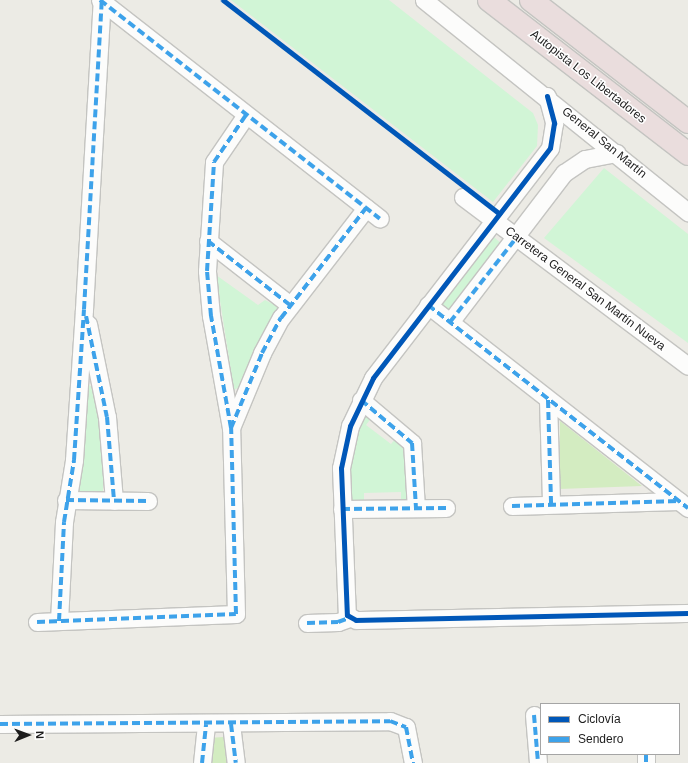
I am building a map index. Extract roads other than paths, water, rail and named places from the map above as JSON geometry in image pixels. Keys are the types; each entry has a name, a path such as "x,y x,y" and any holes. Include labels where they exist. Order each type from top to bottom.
{"highway":[{"name":"Autopista Los Libertadores","path":"490,0 688,154"},
{"path":"531,0 688,122"}],"street":[{"name":"General San Martín","path":"424,0 546,96 688,212"},
{"path":"101,1 380,220"},
{"path":"59,621 66,500 74,460 101,1"},
{"path":"349,618 346,611 342,509 342,457 361,400 428,306 550,148 554,123 546,96"},
{"path":"37,622 235,616 231,428 211,316 208,240 214,162 246,115"},
{"path":"450,322 572,166 595,156 616,153"},
{"name":"Carretera General San Martín Nueva","path":"463,197 688,366"},
{"path":"231,428 262,352 290,305 366,208"},
{"path":"208,240 290,305"},
{"path":"428,306 683,505"},
{"path":"84,309 107,417 114,501"},
{"path":"361,400 412,443 416,508"},
{"path":"548,400 551,504"},
{"path":"66,500 148,501"},
{"path":"512,506 551,504 683,505"},
{"path":"342,509 446,508"},
{"path":"307,623 338,622 349,618 688,613"},
{"path":"534,715 538,763"},
{"path":"0,724 400,723 410,735 413,763"},
{"path":"202,763 206,724"},
{"path":"231,724 236,763"}]}
